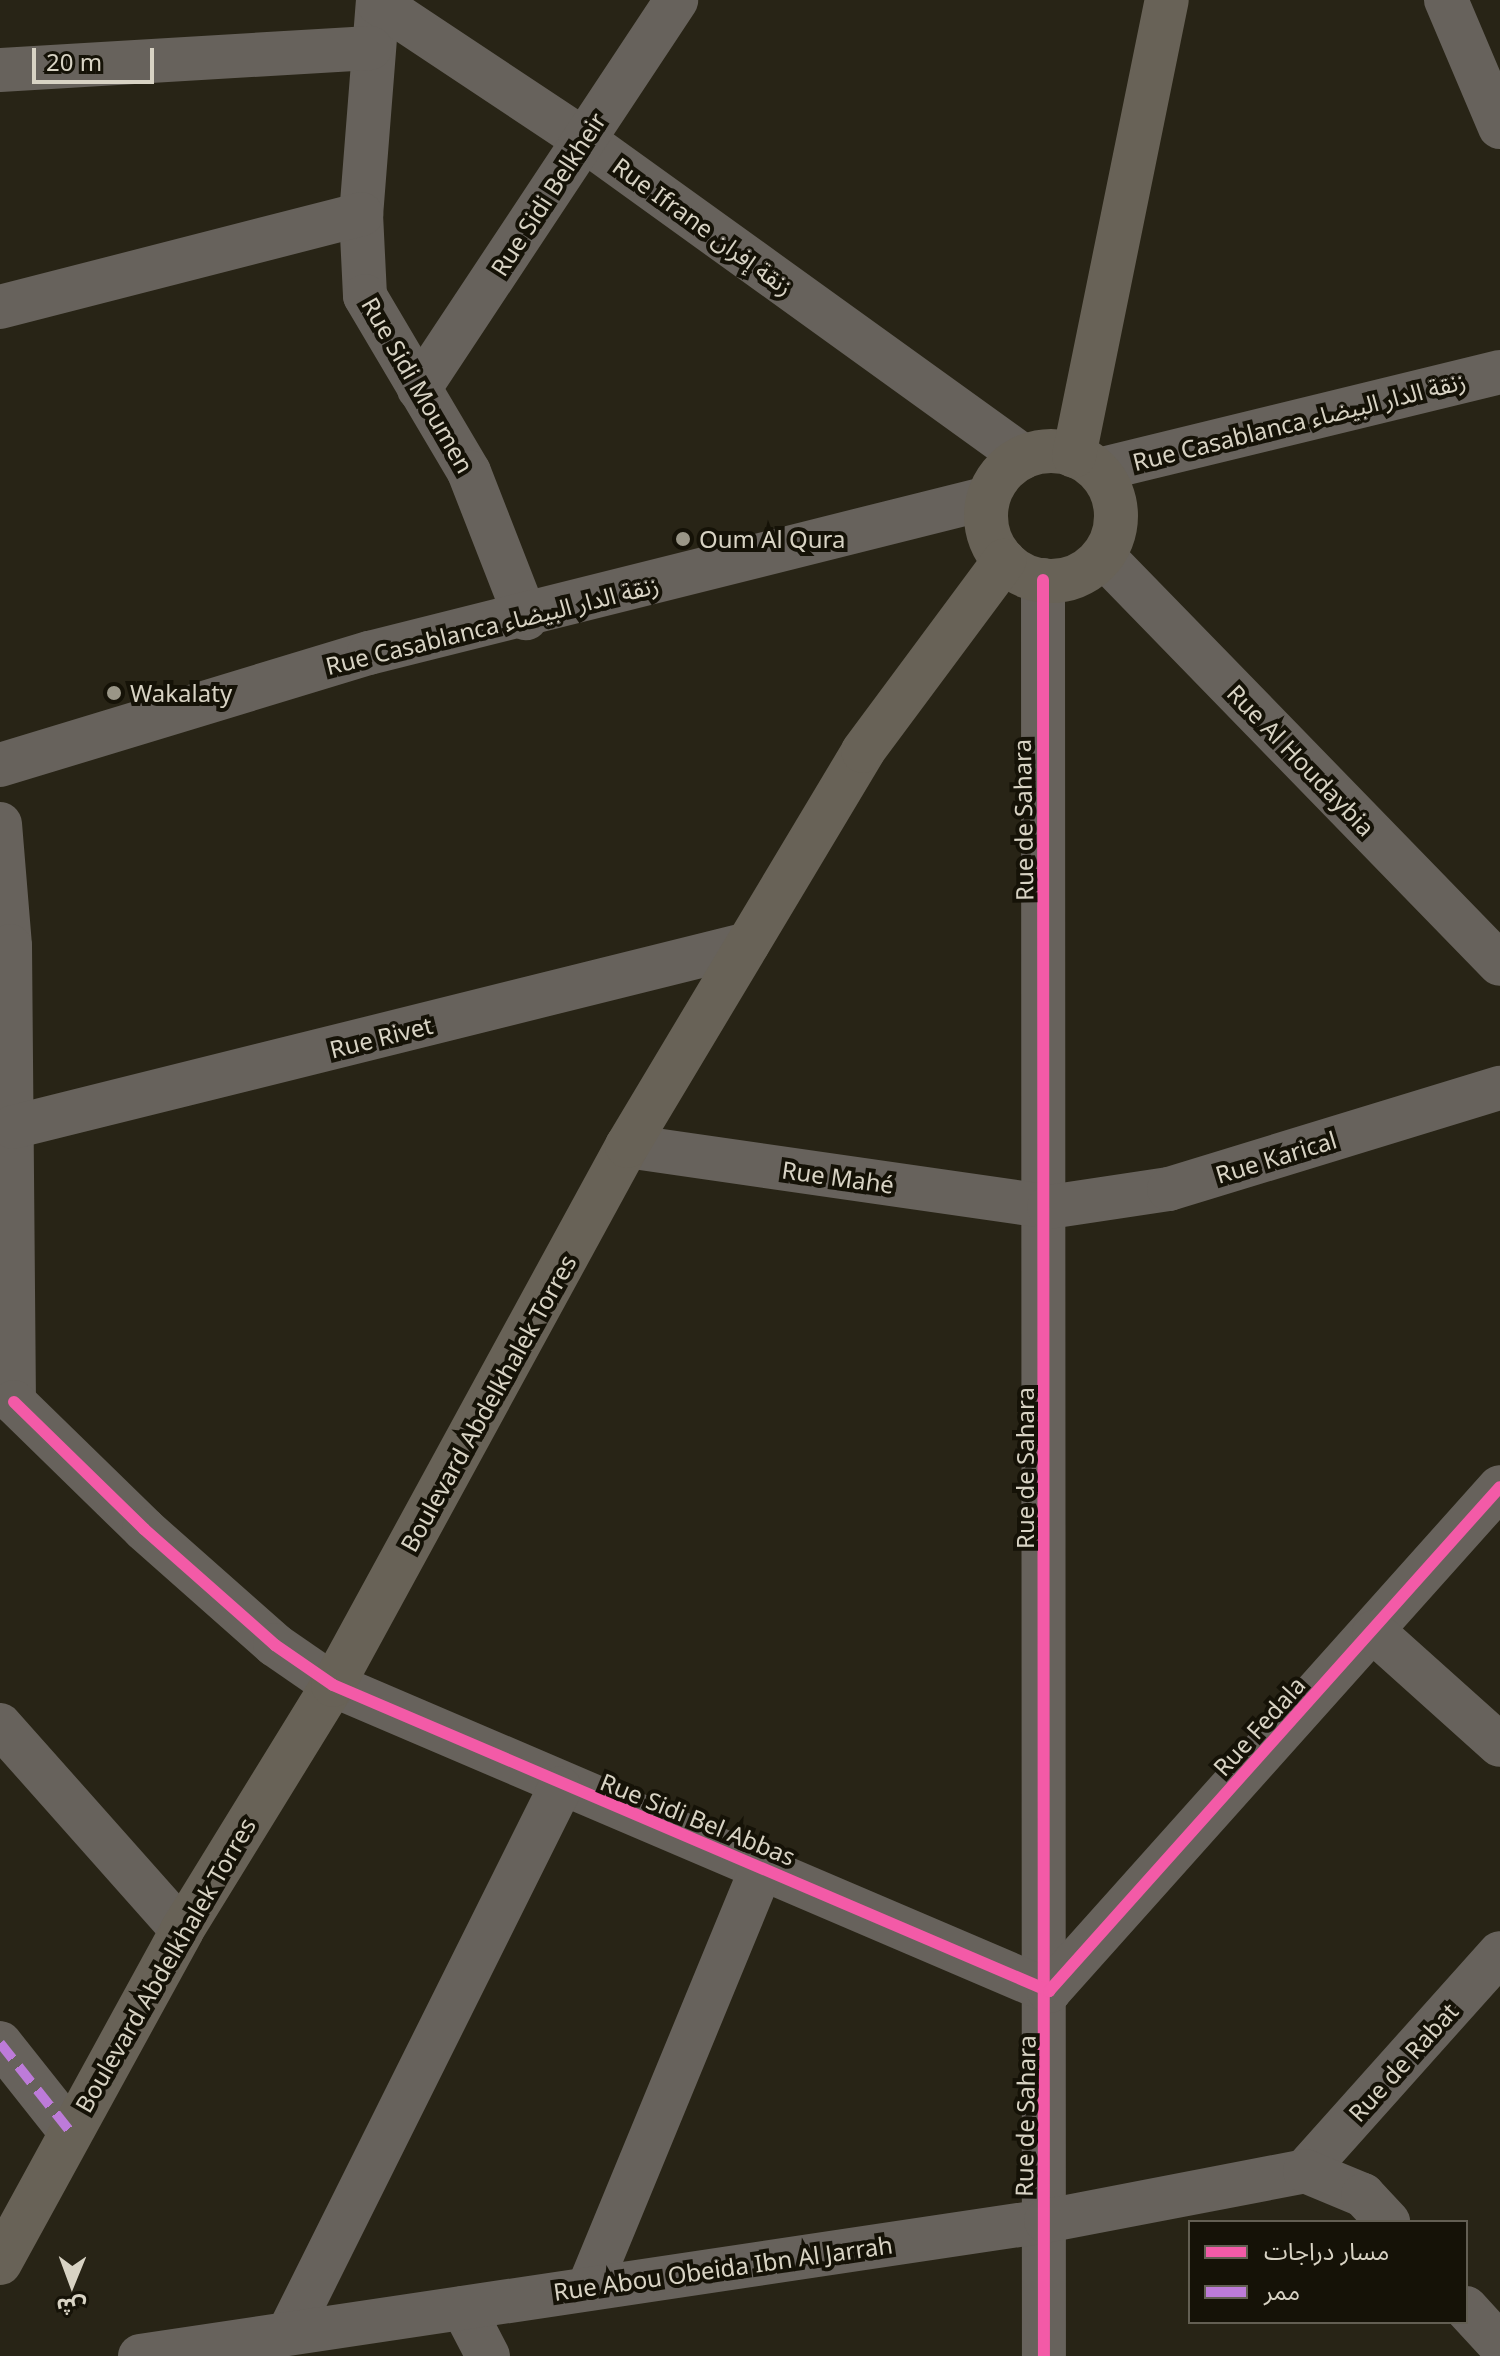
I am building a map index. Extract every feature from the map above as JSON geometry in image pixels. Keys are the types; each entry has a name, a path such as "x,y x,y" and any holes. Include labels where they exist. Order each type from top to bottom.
{"main road":[{"path":"1086,463 1024,457 1002,474 988,498 987,531 1004,561 1043,580 1068,579 1103,556 1116,521 1086,463 1167,0"},
{"name":"Boulevard Abdelkhalek Torres","path":"0,2263 69,2130 182,1930 333,1685 627,1146 863,751 1004,561"}],"street":[{"name":"Rue Sidi Belkheir","path":"419,389 676,0"},
{"path":"1446,0 1500,127"},
{"name":"Rue Ifrane زنقة إفران","path":"378,1 584,140 1024,457"},
{"name":"Rue Sidi Moumen","path":"378,1 370,48 361,214 365,296 469,472 526,618"},
{"path":"0,70 370,48"},
{"path":"0,307 361,214"},
{"name":"Rue Casablanca زنقة الدار البيضاء","path":"1086,463 1500,372"},
{"name":"Rue Casablanca زنقة الدار البيضاء","path":"0,765 369,653 526,618 988,498"},
{"name":"Rue Al Houdaybia","path":"1103,556 1500,964"},
{"name":"Rue de Sahara","path":"1043,580 1049,1207 1049,1991 1044,2356"},
{"path":"0,824 13,1127 7,1404"},
{"name":"Rue Rivet","path":"13,1127 748,944"},
{"name":"Rue Karical","path":"1049,1207 1169,1189 1500,1088"},
{"name":"Rue Mahé","path":"627,1146 1049,1207"},
{"name":"Rue Sidi Bel Abbas","path":"7,1404 275,1645 333,1685 560,1788 762,1868 1049,1991"},
{"name":"Rue Fedala","path":"1049,1991 1374,1632 1500,1487"},
{"path":"1374,1632 1500,1745"},
{"path":"0,1725 182,1930"},
{"path":"291,2328 560,1788"},
{"path":"589,2287 762,1868"},
{"name":"Rue de Rabat","path":"1305,2171 1500,1953"},
{"path":"0,2043 69,2130"},
{"path":"1305,2171 1363,2195 1386,2220"},
{"name":"Rue Abou Obeida Ibn Al Jarrah","path":"140,2356 291,2328 463,2308 1046,2221 1305,2171"},
{"path":"463,2308 488,2356"},
{"path":"1468,2310 1500,2345"}],"marked path":[{"path":"0,2043 69,2130"}],"cycle path":[{"path":"1043,580 1044,2356"},
{"path":"14,1402 144,1529 275,1645 333,1685 1049,1991 1500,1487"}],"place":[{"name":"Oum Al Qura","path":"683,539"},
{"name":"Wakalaty","path":"114,693"}]}
